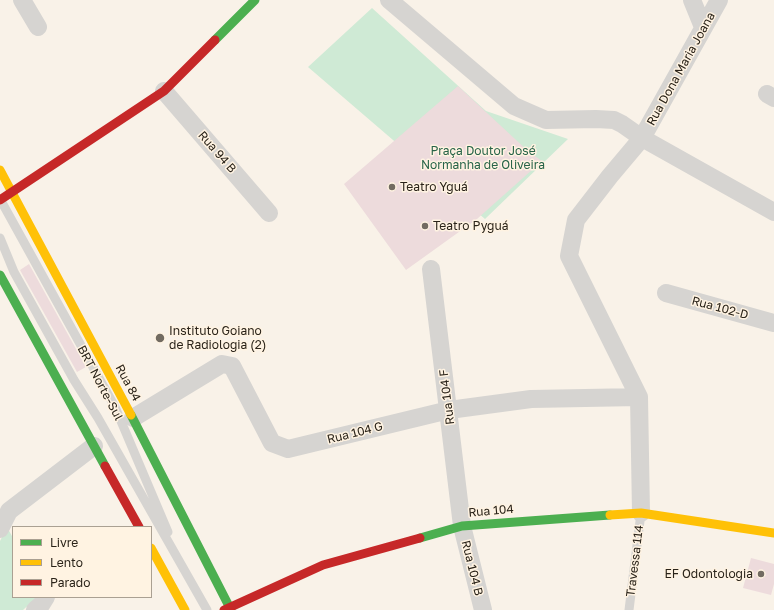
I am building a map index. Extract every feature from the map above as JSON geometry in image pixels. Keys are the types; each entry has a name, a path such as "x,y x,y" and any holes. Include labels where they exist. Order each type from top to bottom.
{"main road":[{"path":"0,199 13,192 164,91 255,0"},
{"name":"Rua 84","path":"0,170 133,418 228,609"},
{"path":"0,275 138,526"},
{"name":"Rua 104","path":"228,609 323,565 462,526 641,513 774,533"},
{"path":"152,550 185,610"}],"street":[{"path":"22,0 38,27"},
{"path":"390,0 514,106 546,120 614,120 642,138 774,212"},
{"path":"692,0 703,27"},
{"name":"Rua Dona Maria Joana","path":"639,397 569,256 576,220 642,138 719,0"},
{"name":"Rua 94 B","path":"164,91 269,213"},
{"name":"Rua 104 F","path":"431,269 462,526"},
{"name":"Rua 102-D","path":"666,293 774,323"},
{"name":"Rua 104 G","path":"133,418 222,364 232,366 272,443 288,449 449,410 531,398 639,397"},
{"path":"639,397 641,513"},
{"path":"0,529 9,511 94,446"},
{"path":"9,511 16,526"},
{"name":"Rua 104 B","path":"462,526 483,610"},
{"path":"35,610 41,605 45,598"}],"lane":[{"name":"BRT Norte-Sul","path":"0,199 115,407 186,574"},
{"name":"BRT Norte-Sul","path":"0,238 14,272 67,368 98,418 186,574"},
{"name":"Travessa 114","path":"629,610 641,513"},
{"path":"186,574 207,610"}],"green space":[{"name":"Praça Doutor José Normanha de Oliveira","path":"372,8 486,111 568,139 485,219 308,67"},
{"path":"7,527 12,536 12,598 36,598 23,610 0,610 0,541"}],"building":[{"path":"458,86 529,152 542,161 477,219 406,270 344,184"},
{"path":"29,264 86,367 77,372 20,270"},
{"name":"EF Odontologia","path":"751,558 774,564 774,584 771,595 743,588"}],"traffic: fast":[{"path":"215,40 255,0"},
{"path":"0,275 105,466"},
{"path":"131,415 231,610"},
{"path":"420,538 462,526 610,515"}],"traffic: slow":[{"path":"0,170 131,415"},
{"path":"610,515 641,513 774,533"},
{"path":"152,550 185,610"}],"traffic: jam":[{"path":"0,200 164,91 215,40"},
{"path":"105,466 138,526"},
{"path":"224,610 323,565 420,538"}],"place":[{"name":"Teatro Yguá","path":"392,187"},
{"name":"Teatro Pyguá","path":"425,226"},
{"name":"Instituto Goiano de Radiologia (2)","path":"160,338"},
{"name":"EF Odontologia","path":"761,574"}]}
